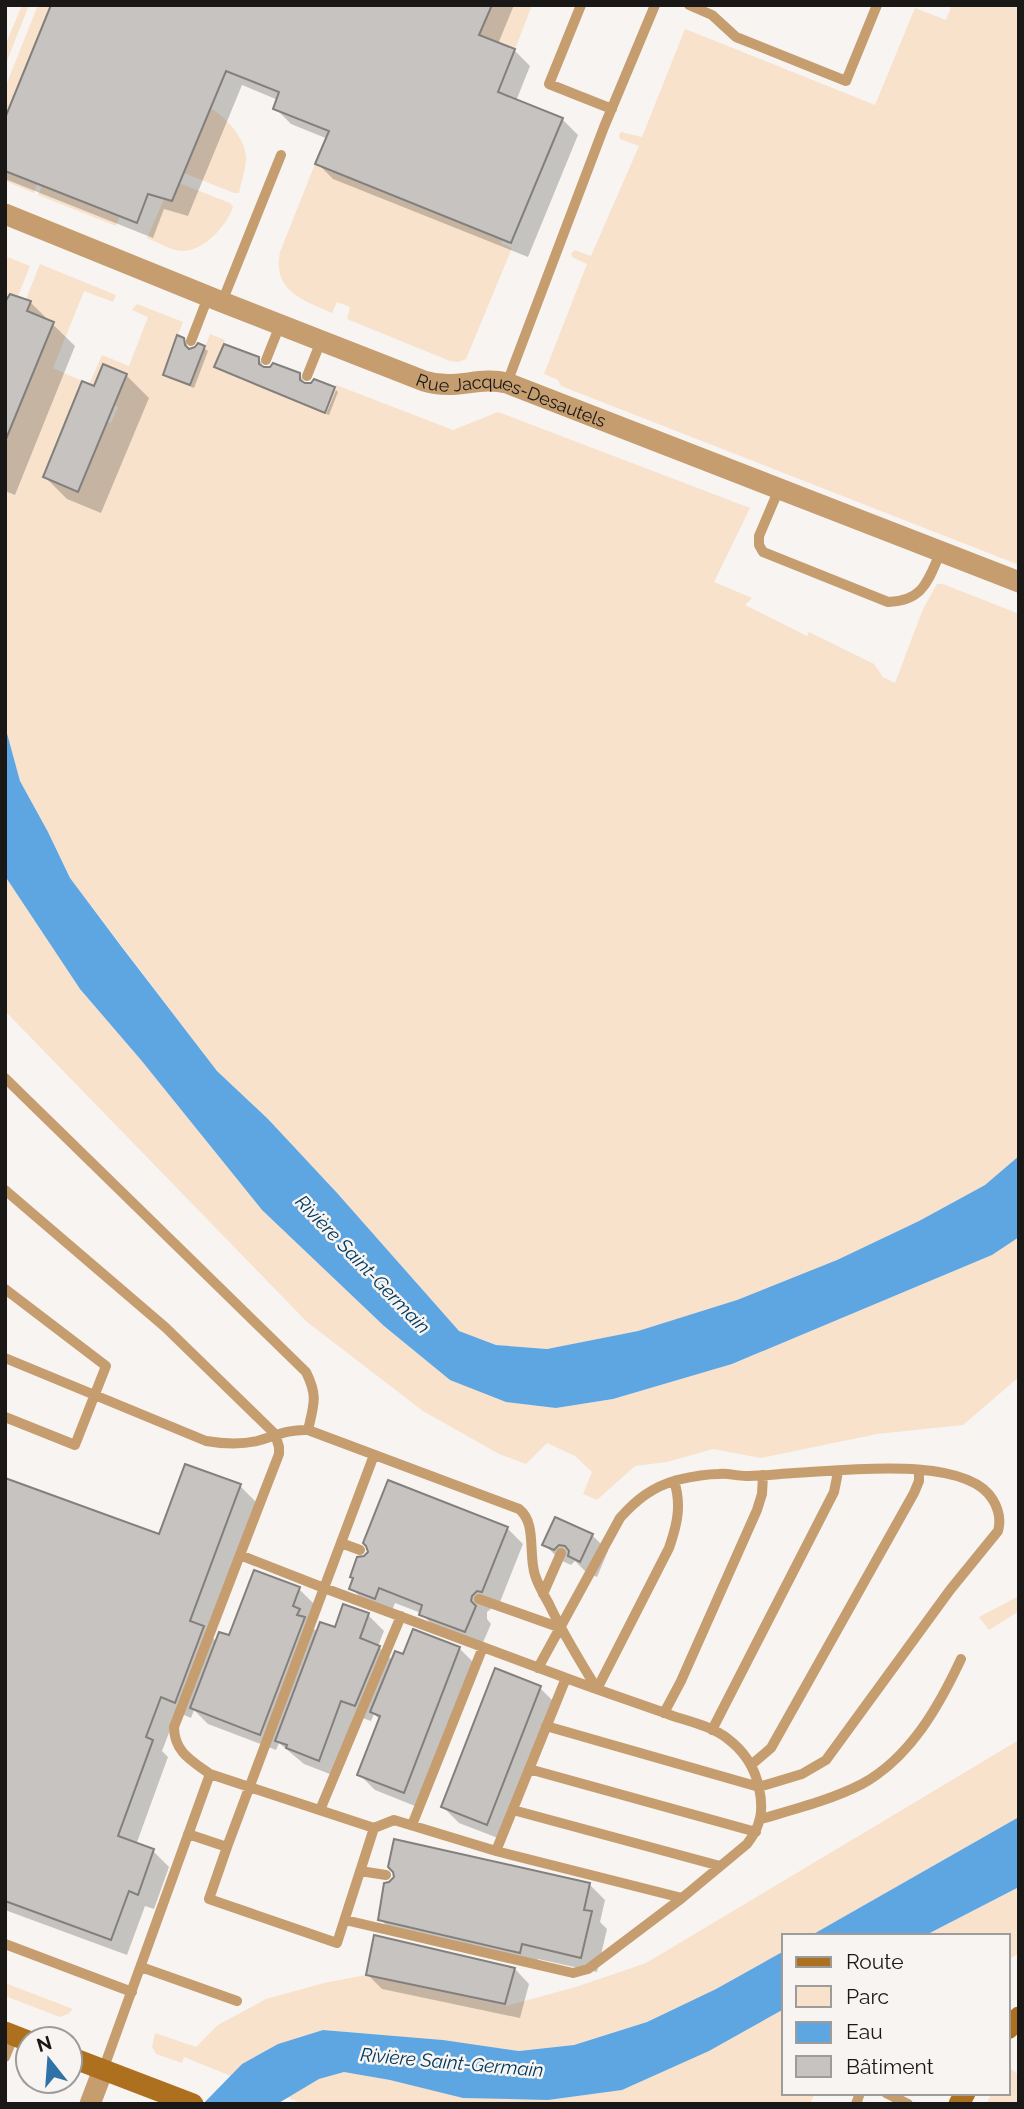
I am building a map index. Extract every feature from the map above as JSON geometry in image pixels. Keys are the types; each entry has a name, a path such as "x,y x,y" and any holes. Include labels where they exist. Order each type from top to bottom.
{"main road":[{"path":"84,2063 193,2104"}],"street":[{"name":"Rue Jacques-Desautels","path":"5,214 215,300 437,385 496,381 507,383 1019,582"},
{"path":"90,2104 103,2070"}],"lane":[{"path":"581,5 550,84 612,109"},
{"path":"507,383 612,109 655,5"},
{"path":"688,5 712,15 736,37 846,81 877,5"},
{"path":"191,341 215,300 281,155"},
{"path":"266,360 280,325"},
{"path":"307,376 321,341"},
{"path":"779,489 758,536 758,545 764,552 888,602 913,598 922,591 941,551"},
{"path":"5,1079 306,1371 314,1388 314,1405 307,1430"},
{"path":"5,1190 165,1327 275,1434 279,1454 174,1727 176,1744 184,1754 210,1774 374,1828 394,1820 496,1851 682,1898"},
{"path":"5,1289 106,1366 75,1445 5,1417"},
{"path":"5,1358 206,1441 226,1445 259,1440 295,1430 307,1430 519,1509 529,1523 531,1559 543,1594 597,1689"},
{"path":"374,1455 209,1899 337,1942 374,1828"},
{"path":"751,1765 771,1748 915,1493 919,1470"},
{"path":"538,1668 620,1518 633,1503 649,1491 674,1481 719,1474 934,1471 959,1476 980,1486 991,1496 998,1509 998,1531 950,1590 826,1760 802,1774 759,1787 546,1727"},
{"path":"712,1730 834,1492 838,1472"},
{"path":"664,1713 681,1681 757,1510 762,1494 763,1475"},
{"path":"597,1689 677,1527 679,1496 674,1481"},
{"path":"341,1543 360,1550"},
{"path":"543,1594 561,1553"},
{"path":"240,1555 538,1668 712,1730 746,1756 759,1787 761,1819 747,1844 682,1898 588,1969 573,1973 345,1920"},
{"path":"479,1599 561,1628"},
{"path":"320,1810 401,1616"},
{"path":"412,1825 483,1647"},
{"path":"761,1819 831,1798 864,1783 892,1763 925,1726 949,1686 961,1659"},
{"path":"496,1851 566,1678"},
{"path":"529,1769 756,1832"},
{"path":"103,2070 210,1774"},
{"path":"513,1810 720,1866"},
{"path":"188,1834 227,1847"},
{"path":"360,1871 386,1875"},
{"path":"5,1944 132,1992"},
{"path":"141,1968 237,2001"},
{"path":"5,2057 14,2040"},
{"path":"890,2095 908,2104"}],"green space":[{"path":"22,5 29,5 5,66 5,46"},
{"path":"38,5 51,5 5,118 5,88"},
{"path":"492,5 532,5 515,49 479,35"},
{"path":"947,5 1019,5 1019,565 561,386 558,380 544,374 587,264 572,257 571,253 575,250 591,256 639,146 620,139 619,135 621,132 642,137 685,29 875,105 915,8 946,20 951,7"},
{"path":"210,108 228,123 243,143 246,162 239,193 184,173"},
{"path":"315,164 502,239 501,243 512,248 466,359 450,361 347,319 350,307 337,302 332,313 301,298 285,285 279,265 280,252"},
{"path":"5,171 37,183 34,193 5,181"},
{"path":"179,183 230,203 233,207 214,235 192,250 180,251 147,238 164,199 172,201"},
{"path":"42,185 120,216 116,226 38,195"},
{"path":"5,256 30,266 18,296 10,293 7,302"},
{"path":"40,264 116,295 113,302 84,291 53,368 82,381 43,477 78,491 107,422 111,423 118,407 115,405 127,374 103,364 94,386 89,385 102,355 129,366 148,317 132,310 137,304 183,322 163,375 190,385 210,334 225,340 215,367 324,413 336,385 453,430 498,412 750,508 714,582 752,598 745,605 807,636 809,632 874,664 883,677 895,683 923,609 937,584 1019,614 1019,1156 985,1185 919,1221 837,1260 737,1300 638,1331 547,1349 496,1345 459,1331 338,1194 268,1119 217,1071 70,878 20,781 5,726 5,442 53,322 27,311 26,299"},
{"path":"5,876 80,989 262,1210 384,1326 450,1380 556,1408 613,1399 732,1364 992,1255 1019,1237 1019,1377 963,1425 877,1434 761,1458 713,1449 667,1462 635,1466 597,1500 583,1494 592,1472 575,1456 547,1443 526,1464 499,1454 423,1411 307,1322 5,1011"},
{"path":"1019,1596 1019,1611 989,1630 979,1617"},
{"path":"1019,1740 1019,1817 814,1934 782,1934 782,1952 716,1989 647,2022 574,2045 519,2051 443,2040 323,2030 278,2044 242,2064 231,2076 184,2057 182,2063 156,2054 152,2047 155,2033 196,2047 218,2025 266,1999 366,1975 506,2006 579,1986 646,1963"},
{"path":"1019,1887 1019,1953 1010,1959 1010,1934 928,1934"},
{"path":"5,1983 73,2009 60,2017 5,1996"},
{"path":"782,2010 782,2095 814,2095 810,2104 303,2104 287,2097 319,2079 344,2071 390,2080 548,2100 622,2090 709,2051"},
{"path":"1010,2070 1019,2075 1019,2104 986,2104 991,2095 1010,2095"}],"water":[{"name":"Rivière Saint-Germain","path":"5,726 20,781 70,878 121,946 217,1071 268,1119 338,1194 459,1331 496,1345 547,1349 638,1331 737,1300 837,1260 919,1221 985,1185 1019,1156 1019,1237 992,1255 732,1364 613,1399 556,1408 506,1402 450,1380 384,1326 262,1210 80,989 5,876"},
{"path":"1019,1817 1019,1887 928,1934 814,1934"},
{"name":"Rivière Saint-Germain","path":"782,1952 782,2010 709,2051 622,2090 548,2100 463,2098 344,2072 319,2079 277,2104 203,2104 242,2064 278,2044 323,2030 443,2040 519,2051 574,2045 647,2022 716,1989"}],"building":[{"path":"51,5 492,5 479,35 515,49 498,92 563,118 511,243 315,164 329,131 273,109 279,92 226,71 172,201 148,194 137,223 5,171 5,118"},
{"path":"10,294 31,301 27,311 54,322 6,439 5,302"},
{"path":"177,335 184,338 189,349 198,343 205,346 190,385 163,375"},
{"path":"224,344 259,357 259,364 264,367 270,367 273,363 300,373 300,380 305,383 311,383 314,379 335,387 325,413 214,367"},
{"path":"103,364 127,374 78,492 43,477 82,381 94,386"},
{"path":"185,1464 241,1484 190,1621 204,1626 175,1703 161,1697 146,1737 153,1740 118,1836 154,1849 138,1895 129,1891 111,1940 5,1901 5,1478 159,1534"},
{"path":"388,1480 508,1527 482,1592 477,1591 472,1596 471,1601 476,1606 465,1632 419,1615 422,1605 379,1588 375,1599 349,1589 357,1557 368,1552 363,1543"},
{"path":"555,1517 593,1534 580,1562 568,1556 569,1551 565,1546 559,1545 554,1550 542,1545"},
{"path":"254,1570 300,1587 293,1606 300,1609 297,1615 305,1617 260,1735 190,1708 219,1632 229,1635"},
{"path":"343,1604 369,1613 360,1638 380,1646 355,1706 341,1701 319,1761 275,1741 320,1622 335,1627"},
{"path":"413,1629 460,1647 404,1793 357,1775 380,1716 370,1712 395,1651 403,1654"},
{"path":"495,1668 541,1686 487,1825 441,1807"},
{"path":"394,1839 590,1883 584,1910 592,1911 581,1958 522,1944 520,1953 378,1920 384,1883 394,1877 388,1867"},
{"path":"374,1935 515,1968 505,2004 366,1975"}]}
